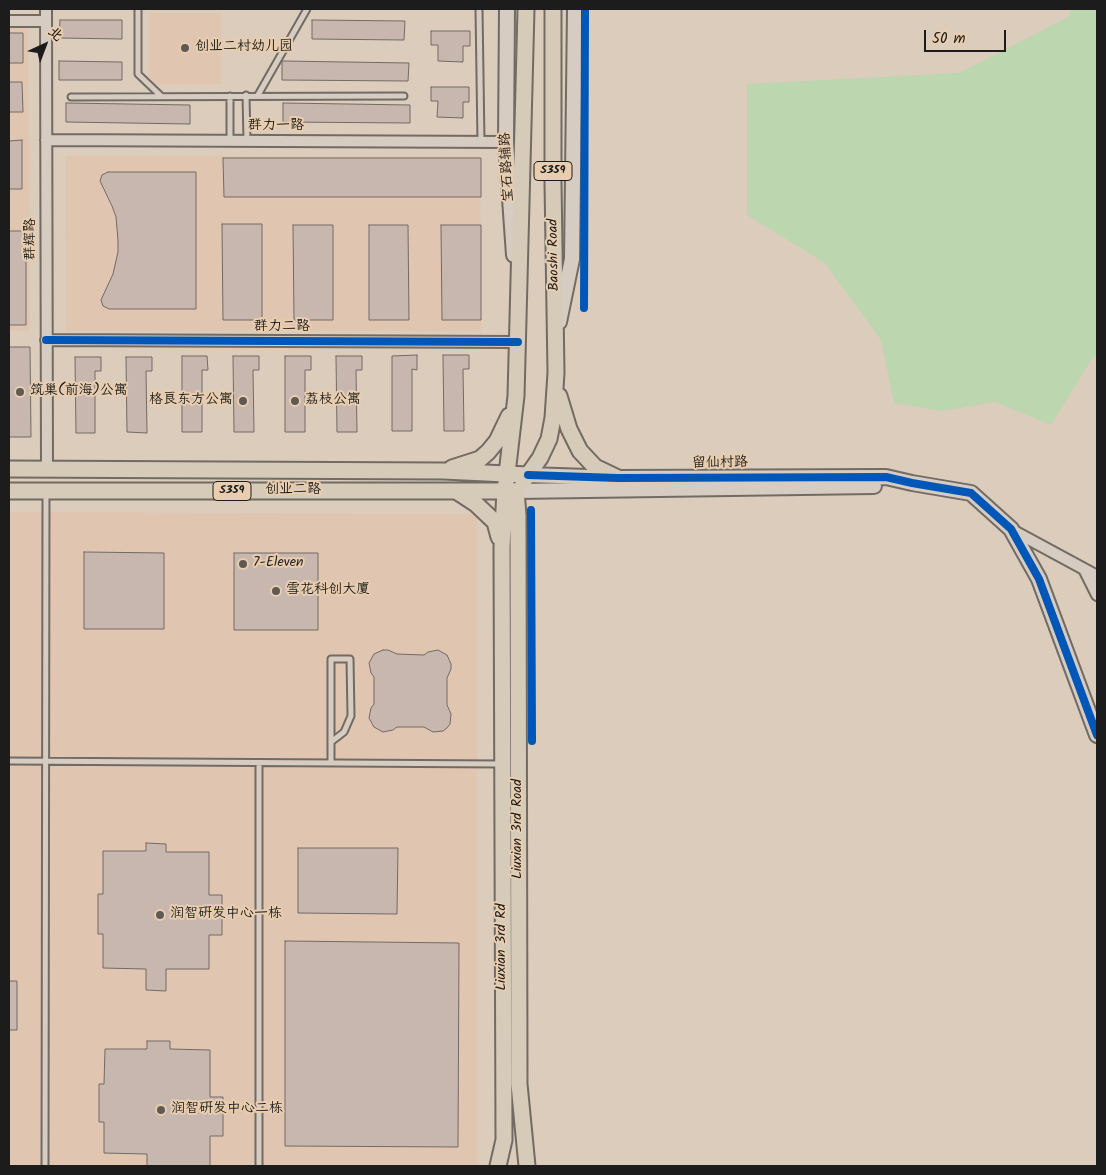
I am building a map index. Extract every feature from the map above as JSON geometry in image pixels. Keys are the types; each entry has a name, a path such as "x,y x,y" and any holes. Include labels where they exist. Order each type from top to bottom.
{"main road":[{"name":"S359","path":"516,396 526,9"},
{"name":"Baoshi Road","path":"511,491 528,475 540,458 549,439 553,418 556,333 553,183 553,9"},
{"path":"556,373 564,415 580,451 596,467 618,478"},
{"path":"502,547 511,491 508,475 516,396"},
{"name":"创业二路","path":"443,471 480,459 488,452 505,428 516,396"},
{"name":"创业二路","path":"9,469 443,471 528,475"},
{"name":"创业二路","path":"9,491 511,491"},
{"path":"456,491 476,504 495,522 502,547"},
{"name":"Liuxian 3rd Road","path":"511,491 518,535 519,1084 528,1166"},
{"name":"Liuxian 3rd Rd","path":"498,1166 504,1140 502,547"},
{"path":"504,1140 507,1166"}],"street":[{"name":"群辉路","path":"46,9 46,469"},
{"name":"宝石路辅路","path":"507,9 506,142 519,325"},
{"path":"556,333 572,260 575,9"},
{"path":"9,20 46,21"},
{"name":"群力一路","path":"46,140 506,142"},
{"name":"群力二路","path":"46,340 518,342"},
{"name":"留仙村路","path":"528,475 618,478 886,477 912,483"},
{"path":"912,483 971,493 1011,529 1097,576"},
{"name":"留仙村路","path":"511,491 884,486 912,483"},
{"path":"1011,529 1039,580 1097,735"},
{"path":"1084,569 1097,595"}],"lane":[{"path":"138,9 138,74 161,96"},
{"path":"258,95 307,9"},
{"path":"479,9 481,142"},
{"path":"246,95 247,141"},
{"path":"71,96 404,96"},
{"path":"230,96 230,141"},
{"path":"45,1166 46,491"},
{"path":"331,742 344,732 350,716 350,659 331,659 331,742 331,763"},
{"path":"9,761 503,764"},
{"path":"258,1166 259,763"}],"shaded area":[{"name":"创业二村幼儿园","path":"149,13 221,13 221,84 149,84"},
{"path":"9,26 28,26 30,331 9,331"},
{"path":"65,156 480,156 481,331 66,331"},
{"path":"9,512 477,514 477,1166 9,1166"}],"green space":[{"path":"1069,9 1097,9 1097,355 1093,357 1051,425 995,402 942,411 894,403 881,340 825,263 747,215 747,84 959,73 1070,16"}],"building":[{"path":"60,20 122,20 122,39 59,38"},
{"path":"312,20 405,21 404,40 312,39"},
{"path":"431,31 470,31 470,46 463,46 463,62 438,61 438,45 431,45"},
{"path":"9,33 23,33 23,63 9,63"},
{"path":"59,61 122,62 122,80 59,80"},
{"path":"282,61 409,63 408,81 282,80"},
{"path":"9,82 22,82 23,112 9,112"},
{"path":"431,87 469,87 469,102 463,102 463,118 437,117 438,101 431,101"},
{"path":"66,103 190,105 190,124 66,122"},
{"path":"283,103 410,105 410,123 283,122"},
{"path":"22,140 22,189 9,189 9,141"},
{"path":"223,158 481,158 481,197 224,197"},
{"path":"108,172 196,172 196,309 109,309 103,306 101,300 113,274 118,252 116,217 100,181 102,175"},
{"path":"222,224 262,224 262,320 223,320"},
{"path":"293,225 333,225 333,320 294,320"},
{"path":"369,225 408,225 409,320 369,320"},
{"path":"441,225 481,225 481,320 442,320"},
{"path":"9,231 26,231 26,325 9,325"},
{"name":"筑巢(前海)公寓","path":"9,347 30,347 31,437 9,437"},
{"path":"417,355 417,370 412,369 412,431 392,431 392,356"},
{"path":"443,355 469,355 469,369 463,369 464,431 444,431"},
{"name":"格良东方公寓","path":"182,356 207,356 208,370 202,370 202,432 182,432"},
{"name":"格良东方公寓","path":"233,356 259,356 259,370 253,370 254,432 234,432"},
{"name":"荔枝公寓","path":"285,356 311,356 311,370 305,370 305,432 285,432"},
{"path":"336,356 362,356 362,370 356,370 357,432 337,432"},
{"path":"75,357 101,357 101,371 95,371 95,433 76,433"},
{"path":"126,357 152,357 152,371 146,371 147,433 127,432"},
{"path":"84,552 164,553 164,629 84,629"},
{"name":"雪花科创大廈","path":"234,553 318,553 318,630 234,630"},
{"path":"383,650 397,654 424,655 438,650 447,655 451,669 447,678 447,705 451,714 450,724 447,728 443,731 433,732 424,727 397,727 383,732 374,727 369,718 374,704 374,677 369,663 374,654"},
{"name":"润智研发中心一栋","path":"146,843 166,844 166,852 209,852 209,895 222,895 222,935 209,935 209,969 166,969 166,991 146,990 146,969 103,968 103,934 98,934 98,894 103,894 103,851 146,851"},
{"path":"298,848 398,848 397,914 298,913"},
{"path":"285,941 459,943 458,1147 285,1146"},
{"path":"9,981 17,981 17,1030 9,1030"},
{"name":"润智研发中心二栋","path":"147,1041 170,1041 170,1049 210,1050 210,1097 223,1097 223,1136 210,1136 210,1166 147,1166 147,1154 104,1153 104,1122 99,1122 99,1084 104,1084 105,1049 147,1049"}],"cycle path":[{"path":"584,308 585,9"},
{"path":"46,340 518,342"},
{"path":"528,475 618,478 886,477 971,493 1011,529 1039,579 1097,735"},
{"path":"531,510 532,741"}],"place":[{"name":"创业二村幼儿园","path":"185,48"},
{"name":"筑巢(前海)公寓","path":"20,392"},
{"name":"格良东方公寓","path":"243,401"},
{"name":"荔枝公寓","path":"295,401"},
{"name":"7-Eleven","path":"243,564"},
{"name":"雪花科创大廈","path":"276,591"},
{"name":"润智研发中心一栋","path":"160,915"},
{"name":"润智研发中心二栋","path":"161,1110"}]}
